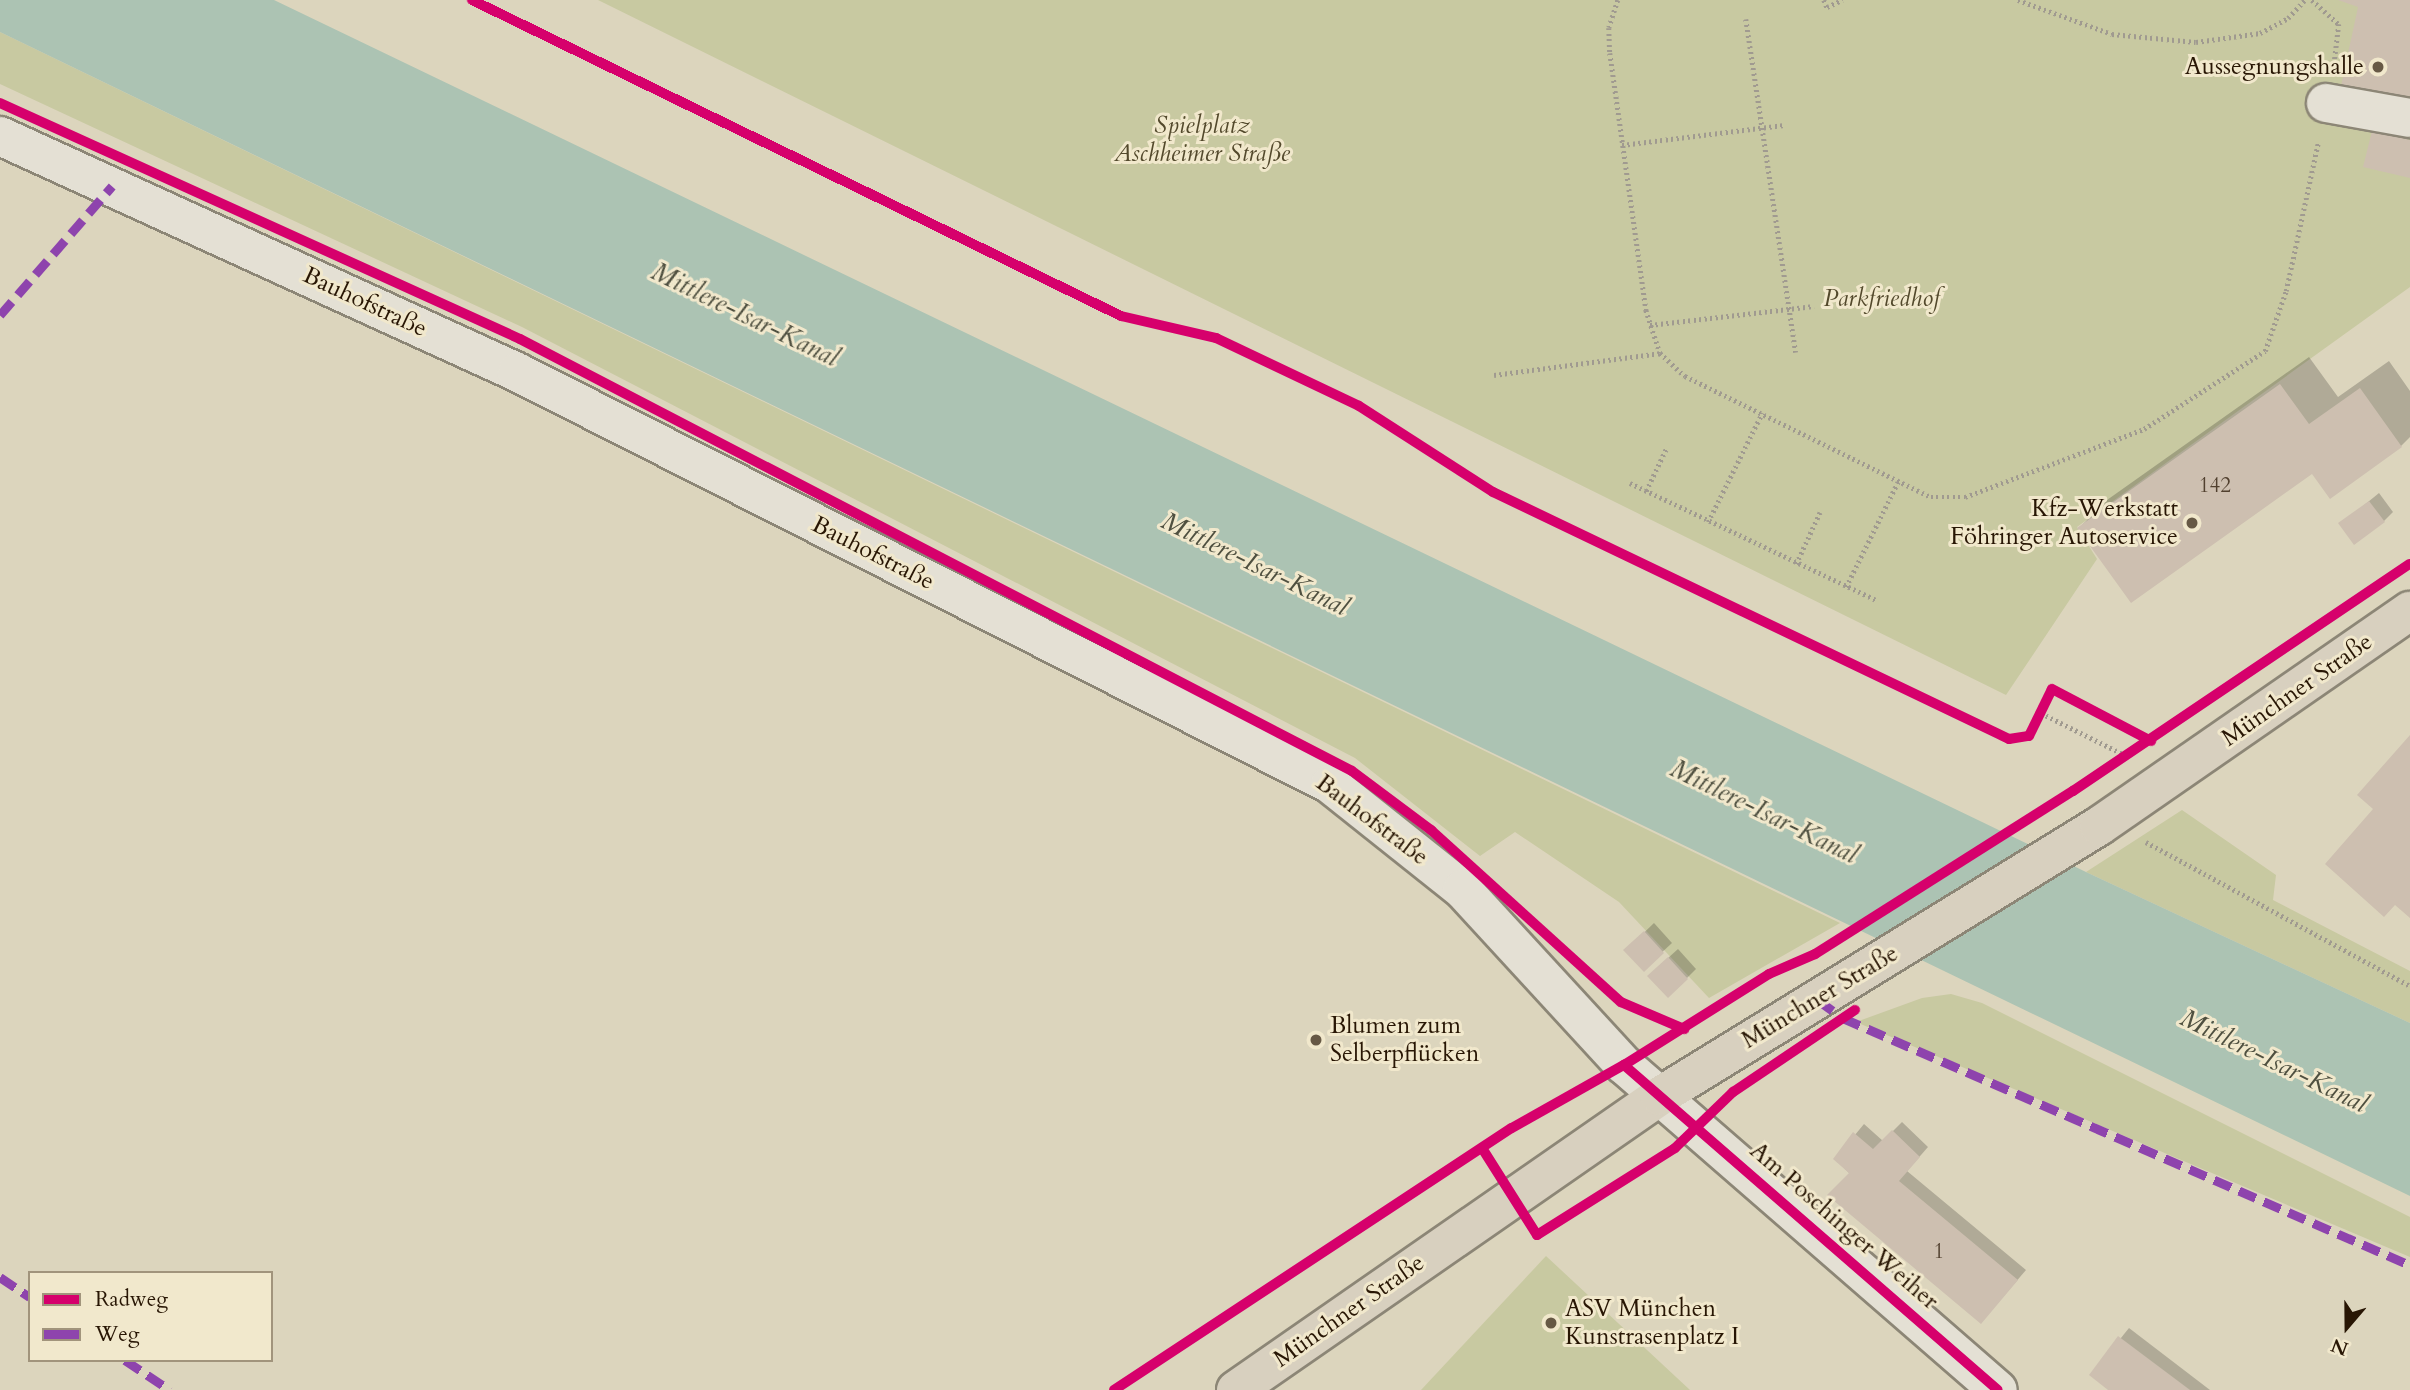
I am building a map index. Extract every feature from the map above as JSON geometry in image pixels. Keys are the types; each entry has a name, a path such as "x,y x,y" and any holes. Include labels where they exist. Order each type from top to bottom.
{"main road":[{"name":"Münchner Straße","path":"1236,1390 1660,1096 1844,985 2116,830 2410,611"}],"street":[{"path":"2326,103 2410,118"},
{"name":"Bauhofstraße","path":"0,136 517,372 1330,784 1462,889 1624,1065 1660,1096"},
{"name":"Am Poschinger Weiher","path":"1660,1096 1998,1390"}],"path":[{"path":"1618,0 1608,28 1622,145 1650,325 1660,353 1685,376 1931,497 1965,497 2144,429 2265,351 2286,292 2326,103 2339,24 2312,0"},
{"path":"1824,0 1827,7 1842,0"},
{"path":"2018,1 2112,34 2196,42 2260,33 2288,18 2305,0"},
{"path":"1746,19 1796,352"},
{"path":"1622,145 1785,125"},
{"path":"1650,325 1814,306"},
{"path":"1494,375 1660,353"},
{"path":"1708,522 1762,412"},
{"path":"1647,491 1666,449"},
{"path":"1846,587 1898,482"},
{"path":"1630,483 1876,600"},
{"path":"1796,564 1820,512"},
{"path":"2041,713 2127,756"},
{"path":"2116,830 2410,986"}],"green space":[{"name":"Parkfriedhof","path":"598,0 2410,0 2410,287 2077,527 2097,559 2006,695"},
{"path":"0,32 1840,923 1709,998 1619,902 1515,832 1480,856 1355,758 522,327 0,84"},
{"path":"2182,810 2276,875 2273,900 2410,971 2410,1023 2086,872"},
{"path":"1951,994 1982,1003 2410,1217 2410,1257 1856,1022 1922,998"},
{"name":"ASV München Kunstrasenplatz I","path":"1546,1256 1690,1390 1421,1390"}],"water":[{"name":"Mittlere-Isar-Kanal","path":"0,0 274,0 2086,872 2410,1023 2410,1196 0,32"}],"building":[{"name":"Aussegnungshalle","path":"2338,0 2410,0 2410,101 2341,86 2358,7"},
{"path":"2372,131 2410,140 2410,178 2363,167"},
{"path":"2280,384 2309,424 2360,388 2402,447 2330,499 2312,474 2131,603 2077,528"},
{"path":"2369,501 2385,522 2354,545 2338,523"},
{"path":"2410,735 2410,918 2395,905 2384,917 2325,864 2373,809 2357,795"},
{"path":"1644,931 1664,953 1644,972 1623,950"},
{"path":"1668,957 1688,979 1668,998 1647,976"},
{"path":"1892,1130 1920,1157 1899,1181 2018,1280 1981,1324 1827,1195 1849,1173 1833,1159 1853,1132 1873,1149"},
{"path":"2118,1336 2190,1390 2108,1390 2089,1375"}],"marked path":[{"path":"0,315 112,186"},
{"path":"1818,1000 1843,1018 2410,1265"},
{"path":"0,1277 28,1296"},
{"path":"128,1362 170,1390"}],"cycle path":[{"path":"472,0 1121,316 1216,338 1359,406 1493,492 2009,739 2029,736 2052,689 2151,741"},
{"path":"0,103 520,339 1352,771 1431,830 1621,1002 1684,1029"},
{"path":"1114,1390 1512,1128 1624,1065 1769,974 1815,954 2073,791 2410,564"},
{"path":"1482,1148 1537,1235 1675,1148 1733,1092 1855,1010"},
{"path":"1624,1065 1998,1390"}],"place":[{"name":"Aussegnungshalle","path":"2378,67"},
{"name":"Kfz-Werkstatt Föhringer Autoservice","path":"2192,523"},
{"name":"Blumen zum Selberpflücken","path":"1316,1040"},
{"name":"ASV München Kunstrasenplatz I","path":"1551,1323"}],"park label":[{"name":"Spielplatz Aschheimer Straße","path":"1202,140"}]}
